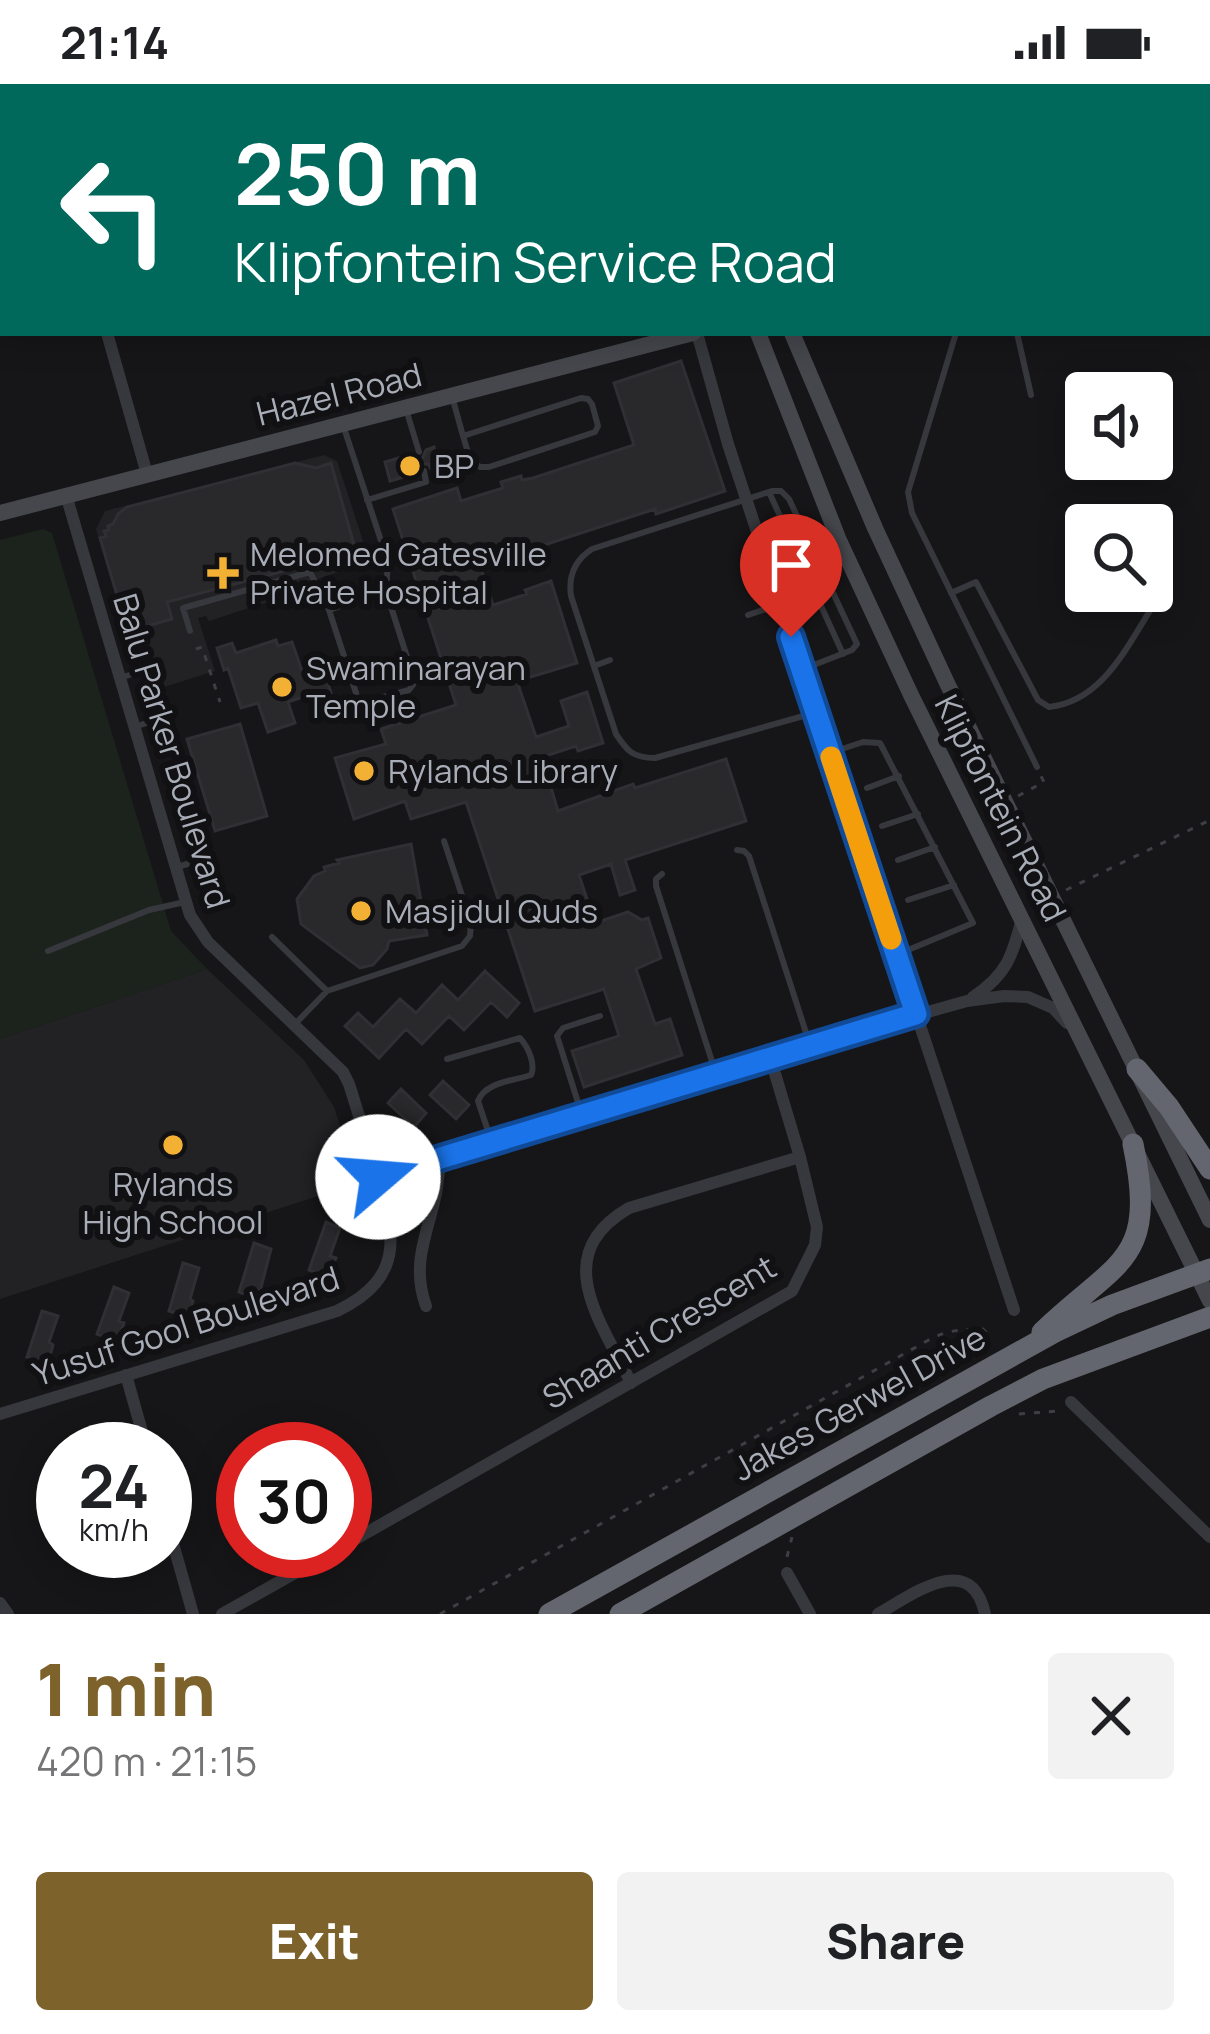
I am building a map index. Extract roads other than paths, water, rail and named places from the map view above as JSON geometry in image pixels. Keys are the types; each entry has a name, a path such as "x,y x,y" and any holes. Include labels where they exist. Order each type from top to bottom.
{"highway":[{"path":"1137,1069 1210,1169"},
{"path":"1024,1348 1112,1273 1136,1239 1141,1211 1133,1144"},
{"name":"Jakes Gerwel Drive","path":"549,1614 1024,1348 1112,1305 1203,1271"},
{"name":"Jakes Gerwel Drive","path":"620,1614 1043,1379 1210,1317"}],"main road":[{"name":"Hazel Road","path":"0,513 683,336"},
{"name":"Klipfontein Road","path":"759,336 838,538 911,695 1133,1144 1203,1271 1210,1301"},
{"name":"Klipfontein Road","path":"793,336 947,682 1210,1220"}],"street":[{"path":"108,336 147,473"},
{"path":"696,336 1014,1310"},
{"name":"Balu Parker Boulevard","path":"66,495 185,902 208,942 343,1072 378,1177"},
{"path":"967,1001 1007,966 1022,919"},
{"path":"378,1177 967,1001 1004,996 1039,1001 1053,1008 1083,1040"},
{"name":"Shaanti Crescent","path":"372,1530 782,1298 799,1282 815,1245 817,1227 770,1057"},
{"path":"426,1306 418,1264 441,1156"},
{"path":"632,1383 589,1293 585,1257 591,1242 612,1218 629,1208 800,1157"},
{"name":"Yusuf Gool Boulevard","path":"0,1414 356,1302 380,1278 390,1254 392,1226 378,1177"},
{"path":"126,1375 139,1422"},
{"path":"1065,1406 1210,1537"},
{"path":"786,1569 810,1614"},
{"path":"183,1578 193,1614"},
{"path":"222,1614 286,1578"},
{"path":"878,1614 949,1579 972,1586 985,1614"},
{"path":"0,1603 8,1614"}],"lane":[{"path":"955,336 908,492 912,513 1037,767"},
{"path":"1018,336 1031,395"},
{"path":"452,396 463,436 470,459 484,468 592,434 598,426 592,404 584,398 463,436"},
{"path":"406,408 419,452"},
{"path":"190,631 183,608 310,572 329,610 359,699 369,702 414,685 386,592 388,562 343,424"},
{"path":"368,500 426,482 424,471"},
{"path":"802,670 852,650 856,644 781,490 600,547 580,559 572,573 571,596 616,734 636,758 655,758 816,712"},
{"path":"769,492 843,654"},
{"path":"951,593 976,582 1038,700 1049,707 1070,702 1105,680 1149,612"},
{"path":"329,610 386,592"},
{"path":"748,615 781,604"},
{"path":"594,665 610,660"},
{"path":"119,678 145,670"},
{"path":"134,727 166,718"},
{"path":"830,753 872,740 880,743 973,923 896,955"},
{"path":"867,788 899,776"},
{"path":"882,826 918,814"},
{"path":"295,1024 327,991 466,942 471,923 444,841"},
{"path":"898,860 935,847"},
{"path":"737,850 749,856 810,1045"},
{"path":"175,868 208,858"},
{"path":"662,874 656,886 716,1074"},
{"path":"908,900 954,885"},
{"path":"48,951 149,910 185,902"},
{"path":"272,937 327,991"},
{"path":"582,1115 557,1036 563,1028 600,1016"},
{"path":"447,1059 520,1038 523,1041 533,1064 531,1075 487,1088 478,1101 492,1144"}],"place":[{"name":"BP","path":"410,466"},
{"name":"Melomed Gatesville Private Hospital","path":"223,573"},
{"name":"Swaminarayan Temple","path":"282,687"},
{"name":"Rylands Library","path":"364,771"},
{"name":"Masjidul Quds","path":"361,911"},
{"name":"Rylands High School","path":"173,1145"}]}
